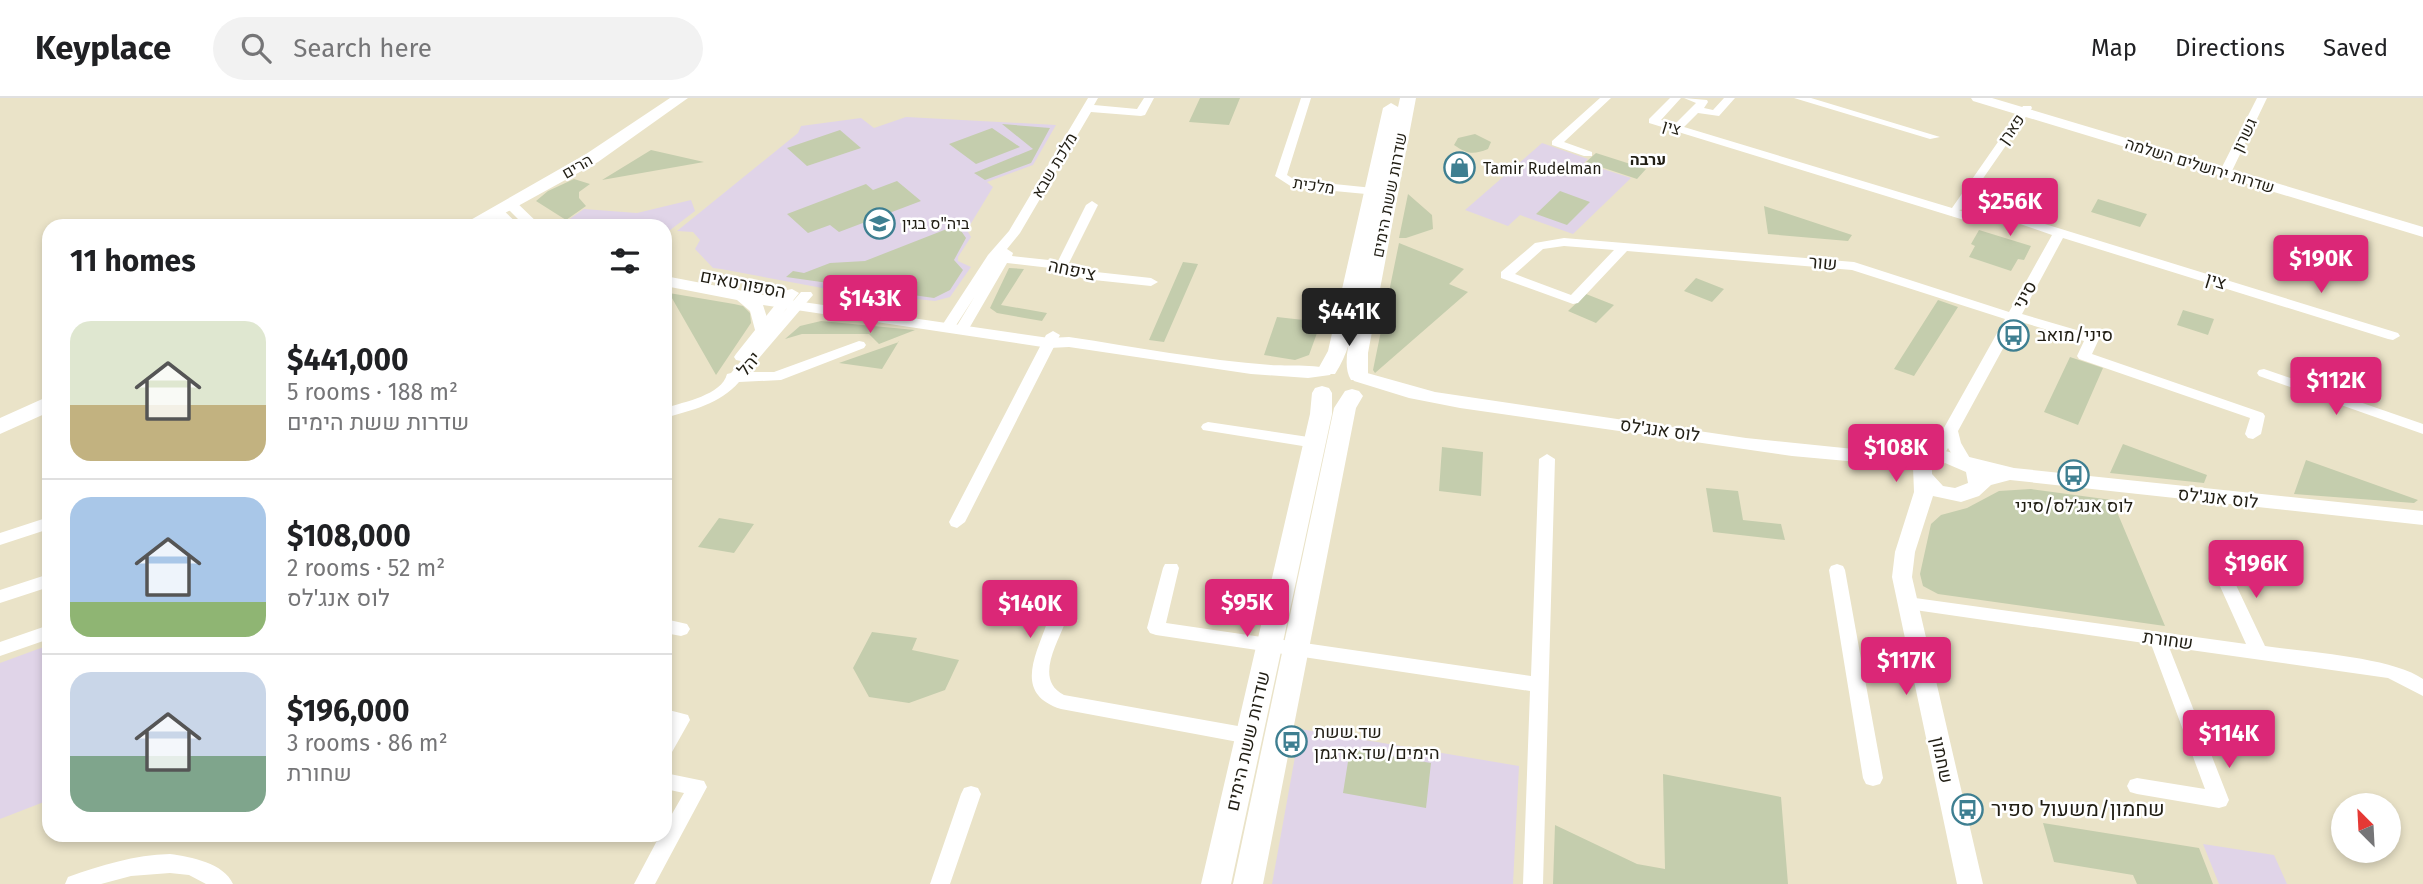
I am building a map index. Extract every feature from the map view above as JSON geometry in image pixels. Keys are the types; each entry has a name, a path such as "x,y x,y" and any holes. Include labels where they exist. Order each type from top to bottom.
{"main road":[{"name":"הרים","path":"482,219 606,149 680,98"},
{"name":"שדרות ששת הימים","path":"1252,875 1345,408 1356,386 1358,353 1393,98"},
{"name":"שדרות ששת הימים","path":"1216,884 1315,443 1323,405 1323,381 1338,351 1408,98"},
{"path":"1342,368 1356,386 1336,398 1323,381 1342,368"},
{"path":"0,426 42,406"}],"street":[{"path":"1091,103 1141,113 1149,98"},
{"name":"מלכית","path":"1306,98 1281,176 1292,183 1381,193"},
{"path":"1588,154 1556,143 1606,98"},
{"name":"צין","path":"1676,98 1653,121 1968,217 1984,212"},
{"path":"1677,128 1703,102 1689,98"},
{"path":"1696,109 1715,114 1731,98"},
{"path":"1799,98 1934,137"},
{"name":"שדרות ירושלים השלמה","path":"1978,98 2423,225"},
{"name":"שדרות ירושלים השלמה","path":"1994,98 2025,110"},
{"name":"גשרון","path":"2227,170 2262,98"},
{"name":"מלכת שבא","path":"958,323 1091,103"},
{"name":"פארן","path":"1958,205 2025,110"},
{"name":"שדרות ירושלים השלמה","path":"2227,170 2423,232"},
{"path":"1973,185 1974,195 1984,212"},
{"name":"צין","path":"1933,207 1970,203 1984,212 2060,232 2393,336"},
{"path":"1062,265 1092,205"},
{"path":"1958,205 1960,213 1968,217"},
{"path":"502,207 508,219"},
{"path":"502,207 522,219"},
{"name":"סיני","path":"1928,468 1951,432 2060,232"},
{"name":"שור","path":"1624,247 1573,300 1506,275 1534,250 1546,244 1564,242 1854,266 1998,314 2035,320 2091,340 2084,356 2258,416 2253,434"},
{"name":"ציפחה","path":"999,259 1062,265 1084,275 1151,282"},
{"name":"הספורטאים","path":"672,270 794,300"},
{"name":"הספורטאים","path":"672,282 740,296 794,300 958,323 1323,381"},
{"path":"740,296 758,309 763,330"},
{"name":"יהל","path":"732,377 763,330 794,300"},
{"name":"יהל","path":"672,411 710,398 732,377 794,300"},
{"path":"957,522 1057,340"},
{"path":"732,377 776,377 859,345"},
{"path":"2264,373 2423,429"},
{"name":"לוס אנג'לס","path":"1356,386 1373,394 1437,397 1700,436 1884,458 1928,468"},
{"path":"1208,427 1315,443"},
{"path":"1917,513 1936,502 1973,490 1978,484 1978,472 1953,443 1951,432"},
{"path":"1959,495 1938,491 1928,468 1947,456 1966,461"},
{"path":"1533,884 1547,459"},
{"name":"לוס אנג'לס","path":"1966,461 2014,475 2423,519"},
{"name":"שחמון","path":"1928,468 1902,568 1970,884"},
{"name":"לוס אנג'לס","path":"1978,484 1993,477 2014,475"},
{"path":"0,539 42,525"},
{"path":"2218,564 2259,653"},
{"path":"1171,568 1156,628 1540,685"},
{"path":"1837,570 1872,778"},
{"path":"0,597 42,582"},
{"name":"שחורת","path":"1908,603 2389,671 2408,678 2423,690"},
{"path":"1056,623 1040,668 1040,688 1054,700 1251,731"},
{"path":"0,649 42,634"},
{"path":"2137,786 2219,800 2157,638"},
{"path":"1853,665 1924,676"},
{"path":"672,719 681,720 672,735"},
{"path":"672,782 697,787 672,833"},
{"path":"940,884 971,794"},
{"path":"644,884 667,842"},
{"path":"75,884 128,868 162,863 189,865 211,873 223,884"}],"shaded area":[{"path":"906,117 1056,125 1033,165 987,182 993,187 967,230 971,237 958,257 958,261 971,267 950,297 935,301 833,290 713,268 695,249 700,240 693,232 677,231 798,133 801,126 861,118 874,128"},
{"path":"1542,143 1588,159 1584,163 1631,178 1573,234 1520,215 1508,226 1465,210"},
{"path":"691,200 695,211 672,229 672,219 570,219 584,209 637,213"},
{"path":"42,648 42,803 0,819 0,663"},
{"path":"1300,729 1519,766 1513,884 1272,884"},
{"path":"2203,844 2274,855 2287,884 2219,884"}],"green space":[{"path":"1200,98 1240,98 1229,125 1189,122"},
{"path":"1002,124 1050,128 1031,163 985,180 974,173 1033,149"},
{"path":"992,128 1020,147 976,164 949,144"},
{"path":"840,130 861,148 807,166 787,148"},
{"path":"1475,134 1491,142 1488,149 1470,153 1454,145 1458,138"},
{"path":"651,150 704,162 602,180"},
{"path":"1596,153 1646,169 1637,179 1586,162"},
{"path":"574,179 590,184 579,192 579,198 586,206 567,219 536,201 548,191"},
{"path":"897,181 921,201 839,232 830,225 808,233 787,214 866,184 873,190"},
{"path":"1560,191 1590,202 1567,225 1536,214"},
{"path":"1408,194 1432,215 1433,229 1399,238"},
{"path":"2098,199 2147,214 2140,227 2091,212"},
{"path":"1764,206 1852,235 1848,241 1768,234"},
{"path":"957,225 966,238 954,260 963,270 950,290 934,298 786,277 793,271 804,273 830,263 865,261"},
{"path":"1979,230 2031,246 2024,260 2018,259 2011,271 1969,257 1975,246 1971,244"},
{"path":"1399,243 1464,269 1449,284 1468,292 1375,373 1373,370"},
{"path":"1183,262 1198,264 1164,342 1149,340"},
{"path":"1009,268 1024,269 1001,305 1047,313 1042,321 997,313 990,308"},
{"path":"1696,278 1724,289 1712,302 1684,291"},
{"path":"672,294 743,306 750,313 751,323 716,375 672,298"},
{"path":"1586,294 1614,305 1596,323 1568,311"},
{"path":"1938,300 1958,307 1914,376 1894,369"},
{"path":"2183,310 2214,319 2208,335 2177,325"},
{"path":"1277,317 1321,322 1309,355 1295,360 1264,355"},
{"path":"821,321 915,330 879,344 869,334 802,334 785,339 800,326"},
{"path":"898,342 882,369 839,363"},
{"path":"2070,357 2103,368 2078,425 2044,412"},
{"path":"2123,444 2207,475 2204,483 2110,473"},
{"path":"1442,447 1483,452 1481,496 1439,491"},
{"path":"2306,460 2418,500 2414,503 2294,494"},
{"path":"1706,488 1738,491 1743,520 1781,524 1785,540 1713,532"},
{"path":"2031,489 2112,500 2165,626 1938,594 1923,586 1920,574 1931,524 1941,515 1967,508 1999,491"},
{"path":"719,518 754,524 734,553 698,547"},
{"path":"872,632 917,638 912,650 959,660 945,690 909,703 869,697 853,668"},
{"path":"1350,749 1431,763 1426,808 1343,793"},
{"path":"1663,774 1781,797 1788,884 1553,884 1555,825 1637,864 1665,869"},
{"path":"2043,823 2199,848 2213,884 2137,884 2133,875 2054,862"}],"place":[{"name":"Tamir Rudelman","path":"1460,168"},
{"name":"ביה\"ס בגין","path":"879,223"},
{"name":"סיני/מואב","path":"2014,335"},
{"name":"לוס אנג׳לס/סיני","path":"2074,476"},
{"name":"שד.ששת הימים/שד.ארגמן","path":"1291,742"},
{"name":"שחמון/משעול ספיר","path":"1968,809"}],"district":[{"name":"ערבה","path":"1648,159"}]}
